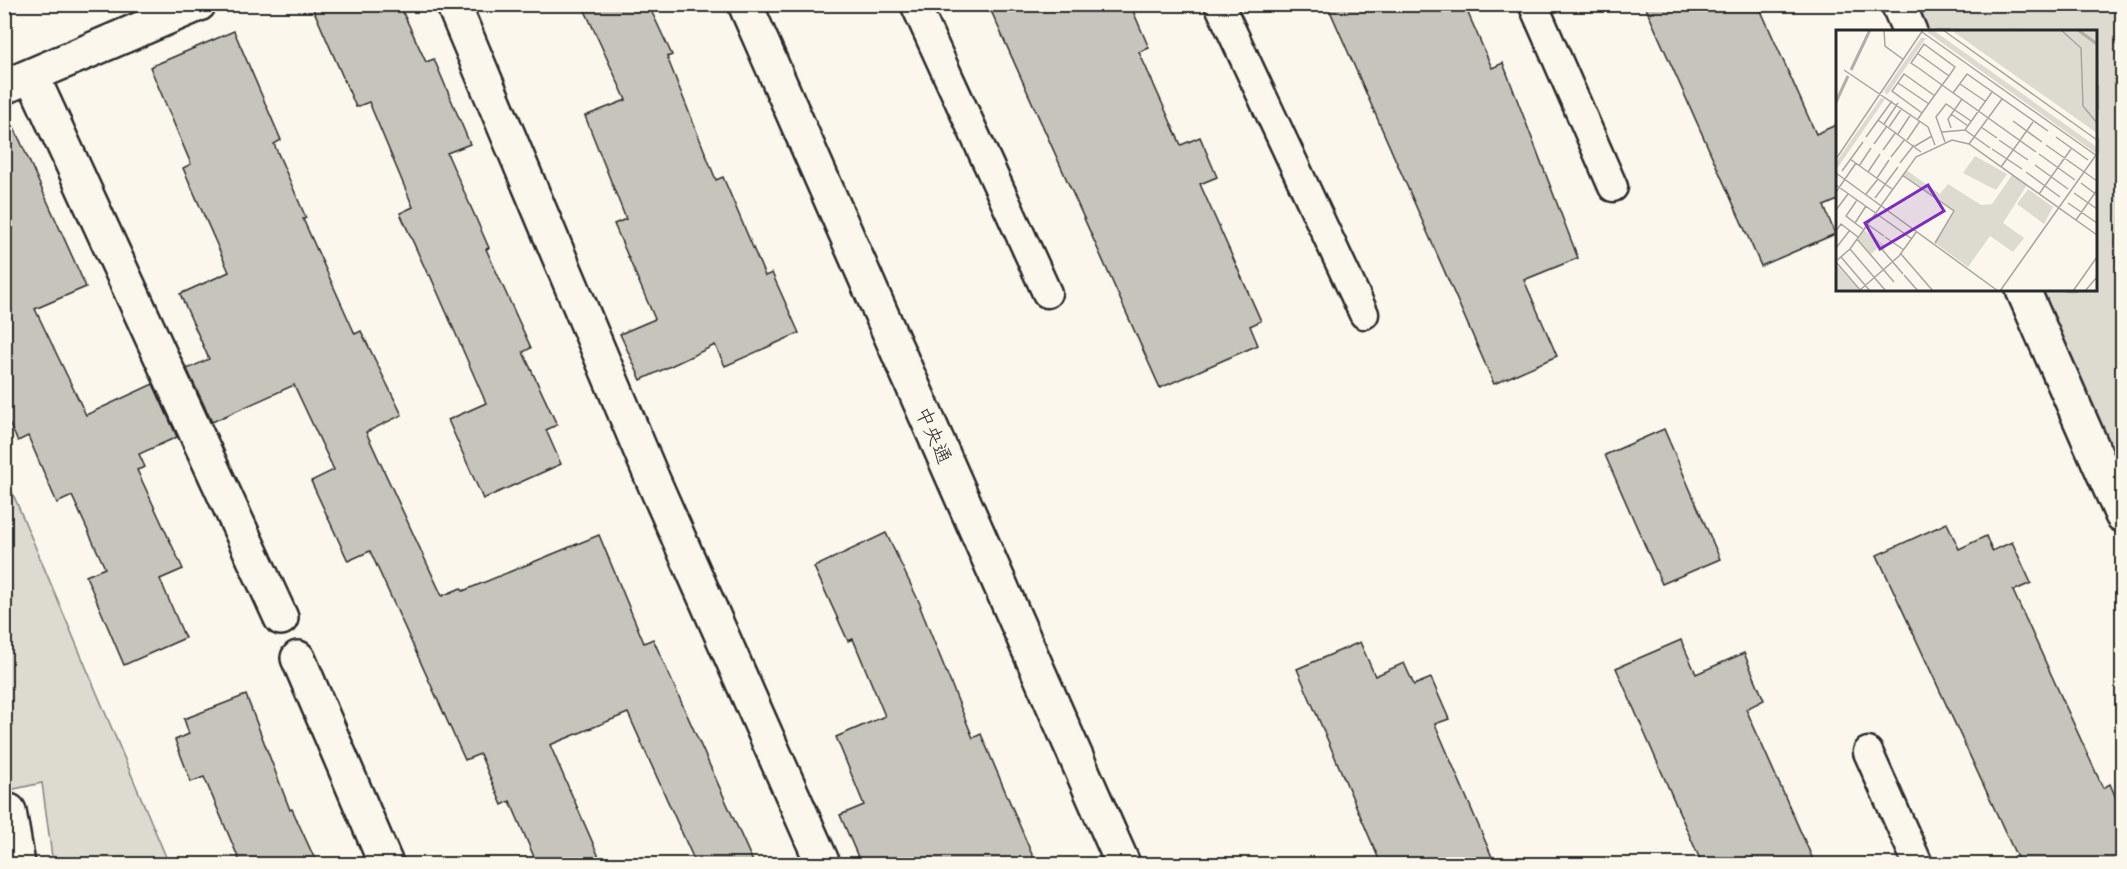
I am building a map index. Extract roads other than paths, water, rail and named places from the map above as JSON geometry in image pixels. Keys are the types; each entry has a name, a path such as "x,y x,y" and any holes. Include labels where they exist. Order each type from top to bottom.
{"street":[{"path":"199,4 18,82 281,618"},
{"path":"453,4 653,480 823,864"},
{"name":"中央通","path":"745,4 1124,864"},
{"path":"1898,4 1909,30"},
{"path":"2023,291 2122,515"},
{"path":"298,658 386,864"},
{"path":"9,812 18,864"}],"lane":[{"path":"915,4 1047,293"},
{"path":"1219,4 1364,314"},
{"path":"1533,4 1612,187"},
{"path":"1868,752 1918,864"}]}
